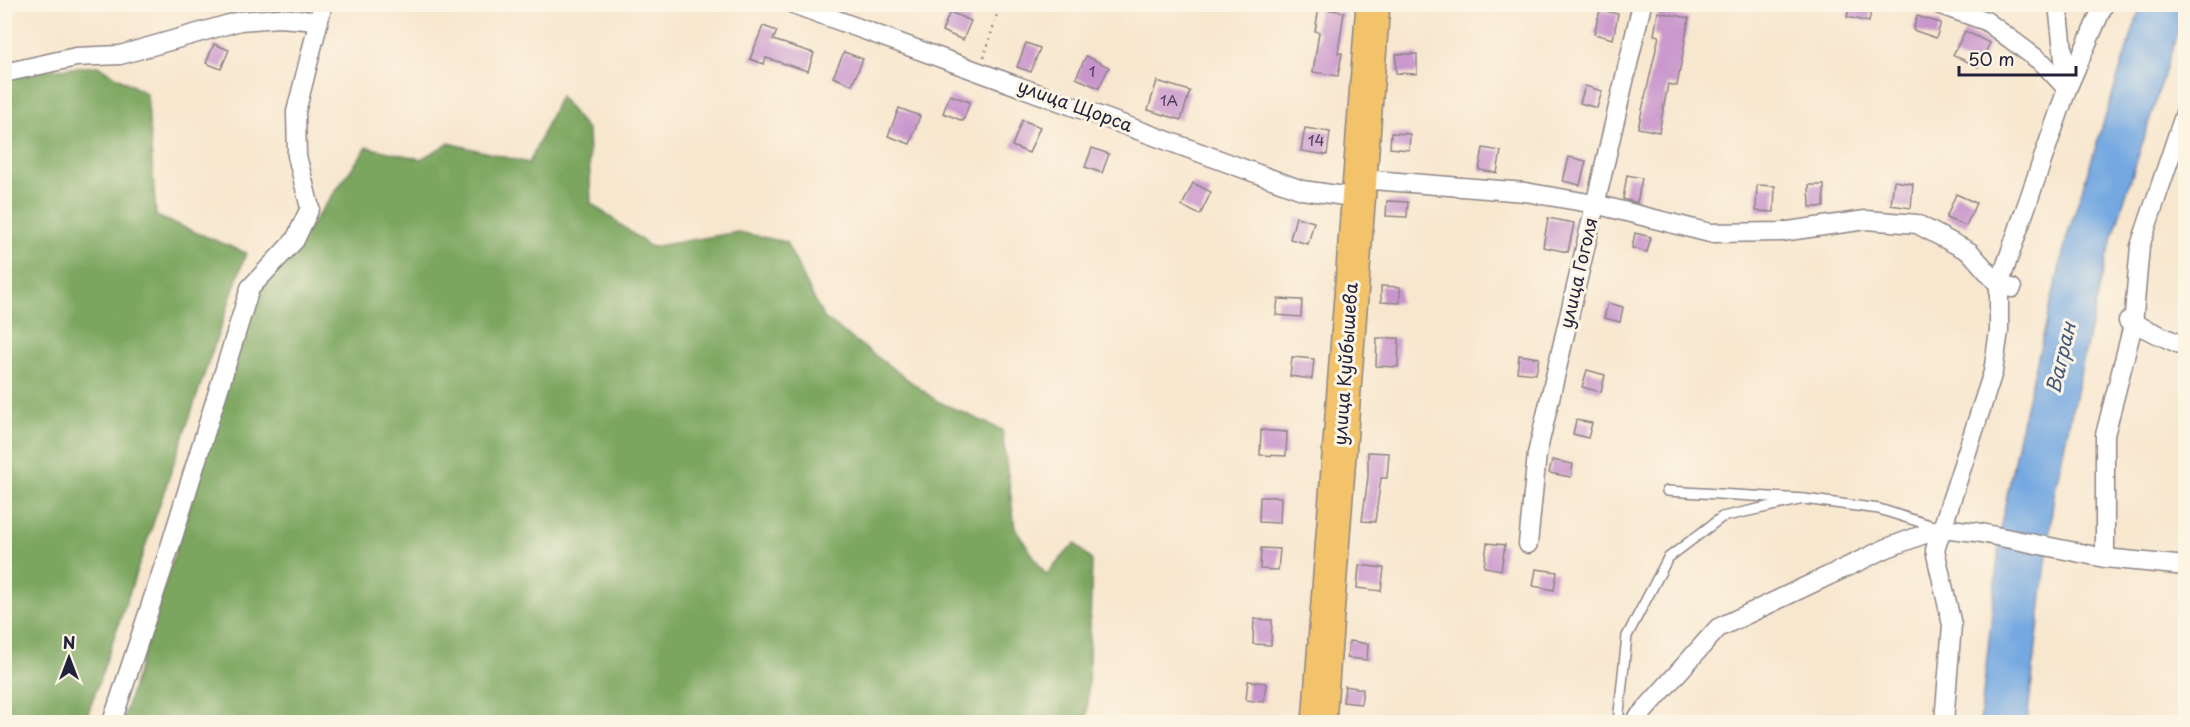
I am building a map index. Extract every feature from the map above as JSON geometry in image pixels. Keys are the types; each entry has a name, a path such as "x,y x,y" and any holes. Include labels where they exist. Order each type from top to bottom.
{"highway":[{"name":"улица Куйбышева","path":"1319,723 1373,4"}],"street":[{"name":"улица Щорса","path":"793,4 1302,190 1526,192 1595,204 1710,233 1781,232 1866,220 1917,224 1970,252 2006,286"},
{"name":"улица Гоголя","path":"1528,544 1537,454 1642,4"},
{"path":"1938,4 1986,21 2044,64 2067,89"},
{"path":"2058,4 2067,89"},
{"path":"1944,723 1952,626 1935,550 1993,372 2006,286 2067,89 2103,4"},
{"path":"4,73 76,57 120,55 240,21 320,13 296,112 297,156 310,208 295,240 250,288 169,550 112,723"},
{"path":"2105,558 2105,435 2131,323 2140,246 2186,110"},
{"path":"2131,323 2186,347"},
{"path":"1634,723 1718,628 1887,548 1941,528 1976,532 2105,558 2186,566"}],"lane":[{"path":"1666,491 1804,499 1878,509 1941,528"},
{"path":"1618,723 1627,636 1668,558 1722,517 1804,499"}],"path":[{"path":"979,72 1000,4"}],"green space":[{"path":"98,66 147,94 156,216 246,253 85,722 5,722 5,80 18,72"},
{"path":"560,96 588,131 591,203 651,247 738,232 786,242 823,317 937,401 1002,430 1015,528 1046,575 1075,543 1092,561 1087,722 122,722 267,256 289,256 367,147 421,159 449,143 529,163"}],"water":[{"name":"Вагран","path":"2141,5 2185,5 2185,8 2107,255 2075,396 2054,495 2027,722 1980,722 2002,520 2019,436 2067,237"}],"building":[{"path":"1850,4 1872,4 1869,22 1847,17"},
{"path":"1319,8 1344,12 1338,53 1342,53 1338,76 1313,72 1319,32 1315,31"},
{"path":"1600,10 1618,14 1613,39 1594,34"},
{"path":"950,12 971,21 963,40 942,31"},
{"path":"1658,12 1689,18 1677,86 1668,84 1659,132 1638,128 1659,36 1654,35"},
{"path":"1917,16 1941,23 1936,38 1913,30"},
{"path":"763,26 777,31 773,40 814,53 808,71 766,58 764,64 750,59"},
{"path":"1965,31 1990,43 1978,67 1953,55"},
{"path":"1026,43 1040,48 1031,72 1017,67"},
{"path":"214,44 229,50 221,69 206,63"},
{"path":"844,52 863,59 852,85 833,77"},
{"path":"1396,54 1417,54 1417,74 1396,73"},
{"path":"1086,56 1109,67 1099,88 1076,78"},
{"path":"1157,81 1190,91 1181,120 1148,110"},
{"path":"1585,86 1602,91 1597,108 1580,103"},
{"path":"950,95 970,102 963,121 943,113"},
{"path":"899,108 920,116 910,144 888,136"},
{"path":"1022,120 1040,127 1029,153 1012,146"},
{"path":"1305,128 1330,132 1327,155 1301,151"},
{"path":"1391,133 1410,134 1409,150 1390,148"},
{"path":"1092,148 1109,154 1102,173 1085,167"},
{"path":"1483,148 1501,151 1497,173 1479,170"},
{"path":"1569,157 1586,161 1580,185 1563,181"},
{"path":"1627,175 1642,178 1637,203 1623,199"},
{"path":"1894,181 1913,184 1911,208 1891,205"},
{"path":"1193,183 1211,192 1200,215 1182,206"},
{"path":"1757,185 1775,186 1774,212 1756,211"},
{"path":"1809,185 1824,185 1824,207 1810,207"},
{"path":"1956,194 1976,203 1966,226 1946,218"},
{"path":"1387,201 1408,202 1407,217 1386,216"},
{"path":"1296,217 1314,222 1308,244 1290,239"},
{"path":"1548,218 1574,223 1568,252 1543,247"},
{"path":"1635,233 1651,237 1647,252 1632,248"},
{"path":"1381,286 1400,287 1400,303 1381,302"},
{"path":"1278,299 1302,300 1301,317 1276,315"},
{"path":"1608,303 1623,307 1620,322 1604,318"},
{"path":"1377,338 1399,338 1398,367 1376,366"},
{"path":"1519,355 1539,358 1536,374 1517,372"},
{"path":"1292,357 1314,359 1312,379 1290,376"},
{"path":"1587,370 1605,375 1601,392 1582,387"},
{"path":"1576,420 1592,423 1588,438 1573,434"},
{"path":"1261,430 1287,432 1286,456 1260,455"},
{"path":"1368,452 1389,453 1387,478 1381,478 1375,522 1362,521 1368,477"},
{"path":"1552,460 1573,464 1571,477 1549,473"},
{"path":"1260,497 1281,497 1280,523 1259,522"},
{"path":"1487,543 1505,545 1501,570 1484,567"},
{"path":"1261,548 1280,549 1278,570 1260,569"},
{"path":"1359,565 1384,568 1381,591 1357,588"},
{"path":"1536,569 1557,572 1554,590 1533,586"},
{"path":"1254,619 1272,620 1271,645 1253,644"},
{"path":"1349,641 1368,644 1367,660 1347,658"},
{"path":"1248,681 1266,683 1264,702 1246,700"},
{"path":"1345,686 1363,689 1361,704 1343,702"}]}
